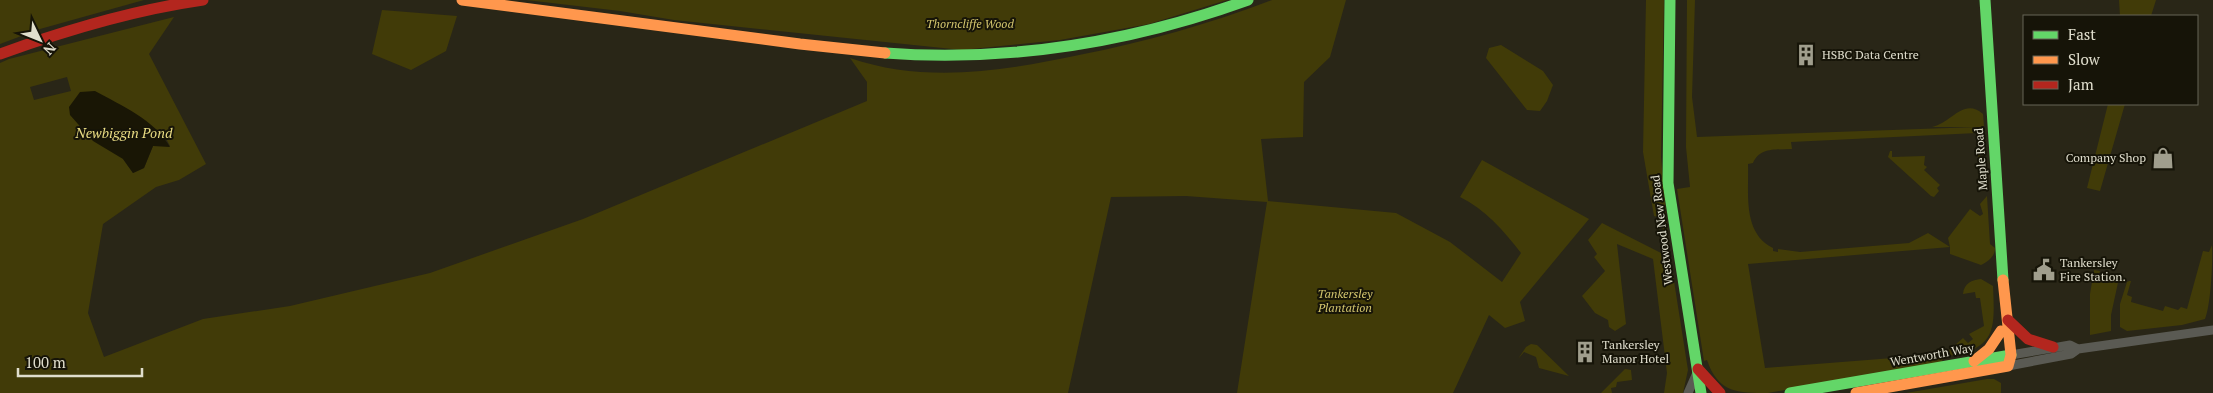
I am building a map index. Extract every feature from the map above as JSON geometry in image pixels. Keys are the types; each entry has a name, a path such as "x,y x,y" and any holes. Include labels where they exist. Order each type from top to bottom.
{"main road":[{"path":"0,54 57,33 114,17 171,4 203,0"},
{"path":"462,0 816,45 954,55 1092,42 1177,24 1248,0"},
{"name":"Westwood New Road","path":"1670,0 1668,183 1701,393"},
{"name":"Maple Road","path":"1985,0 2006,315 2009,326 2008,359"},
{"path":"2006,315 2025,338 2053,348"},
{"name":"Maple Road","path":"2006,315 2001,330 2008,359"},
{"path":"1972,363 1989,350 2001,330"},
{"name":"Wentworth Way","path":"1790,393 1972,363 2008,359"},
{"name":"Wentworth Way","path":"1856,393 2008,359"},
{"path":"1696,369 1720,393"}],"street":[{"name":"Wentworth Way","path":"2008,359 2070,345 2078,348 2213,330"},
{"name":"Wentworth Way","path":"2008,359 2071,354 2078,348"},
{"path":"1688,393 1696,369"}],"green space":[{"path":"0,0 144,0 40,29 0,44"},
{"name":"Thorncliffe Wood","path":"526,0 1227,0 1149,24 1060,40 962,50 674,20 620,11"},
{"name":"Tankersley Plantation","path":"1272,0 1346,0 1330,57 1304,82 1303,137 1261,139 1268,201 1396,213 1450,242 1502,282 1521,253 1494,221 1460,197 1482,160 1589,219 1520,302 1525,321 1505,328 1489,315 1453,393 1237,393 1267,202 1186,196 1111,197 1068,393 0,393 0,63 9,59 174,17 149,54 206,164 179,180 156,187 103,224 88,313 104,357 203,319 290,306 430,273 583,219 867,101 867,82 850,58 907,71 936,73 993,70 1104,50 1177,32","holes":["67,77 71,91 34,100 30,87","164,135 170,146 153,146 144,168 133,173 123,159"]},
{"path":"1646,0 1664,0 1661,157 1669,247 1666,248 1661,218 1654,216 1643,152"},
{"path":"1687,0 1695,0 1692,97 1697,137 1977,127 1932,127 1969,108 1983,114 1984,126 1982,126 1979,168 1977,133 1791,142 1792,149 1769,150 1760,154 1753,163 1748,164 1748,199 1752,222 1756,233 1773,248 1773,251 1778,252 1778,249 1800,252 1909,243 1928,233 1950,247 1748,264 1765,368 1944,354 1942,362 1768,393 1730,389 1717,379 1707,360 1704,361 1677,189 1690,187 1686,147"},
{"path":"2119,0 2156,0 2151,15 2120,15"},
{"path":"382,10 457,16 446,51 411,70 372,54"},
{"path":"1501,45 1543,71 1553,85 1547,101 1540,111 1527,110 1486,58 1489,48"},
{"path":"2108,105 2125,105 2100,191 2087,188"},
{"path":"1890,151 1892,151 1892,157 1925,156 1924,165 1927,167 1924,170 1940,185 1937,188 1939,191 1934,197 1888,157"},
{"path":"1987,196 1990,244 1995,248 1993,256 1981,265 1950,254 1948,238 1970,209 1980,216 1983,214 1980,204"},
{"path":"1602,223 1661,253 1671,262 1688,370 1683,393 1664,393 1667,373 1653,259 1617,244 1626,324 1615,331 1609,327 1608,320 1595,313 1582,296 1605,271 1594,257 1597,254 1588,240"},
{"path":"2212,245 2210,293 2205,319 2182,325 2127,331 2120,327 2120,304 2129,281 2131,281 2127,295 2132,297 2131,302 2163,311 2165,306 2178,310 2181,307 2187,309 2203,251 2209,252"},
{"path":"2094,270 2100,271 2098,278 2115,282 2117,277 2119,278 2111,315 2111,331 2090,335 2090,294"},
{"path":"1981,279 1993,286 1994,315 1989,335 1984,342 1975,348 1963,353 1947,356 1946,353 1963,338 1968,343 1973,339 1969,334 1984,326 1980,298 1976,298 1975,292 1963,294 1965,287 1969,283"},
{"path":"1531,344 1537,345 1569,376 1539,368 1536,357 1524,352 1518,359 1526,347"},
{"path":"1625,369 1631,370 1632,380 1617,382 1616,387 1611,388 1612,393 1601,393"},
{"path":"1994,379 2001,383 2001,393 1906,393"}],"water":[{"name":"Newbiggin Pond","path":"95,91 137,114 163,137 170,147 153,146 144,168 133,173 123,159 93,141 70,115 69,107 80,92"}],"traffic: fast":[{"path":"885,53 977,54 1069,46 1115,38 1160,27 1248,0"},
{"path":"1670,0 1668,183 1701,393"},
{"path":"1985,0 2003,280"},
{"path":"1790,393 2011,355"}],"traffic: slow":[{"path":"462,0 800,44 885,53"},
{"path":"2003,280 2011,355 2008,366"},
{"path":"1974,361 1989,349 2001,331"},
{"path":"1856,393 2008,366"}],"traffic: jam":[{"path":"0,54 125,15 203,0"},
{"path":"2008,320 2028,339 2053,347"},
{"path":"1698,369 1720,393"}],"place":[{"name":"HSBC Data Centre","path":"1806,55"},
{"name":"Company Shop","path":"2163,158"},
{"name":"Tankersley Fire Station.","path":"2044,270"},
{"name":"Tankersley Manor Hotel","path":"1585,352"}]}
